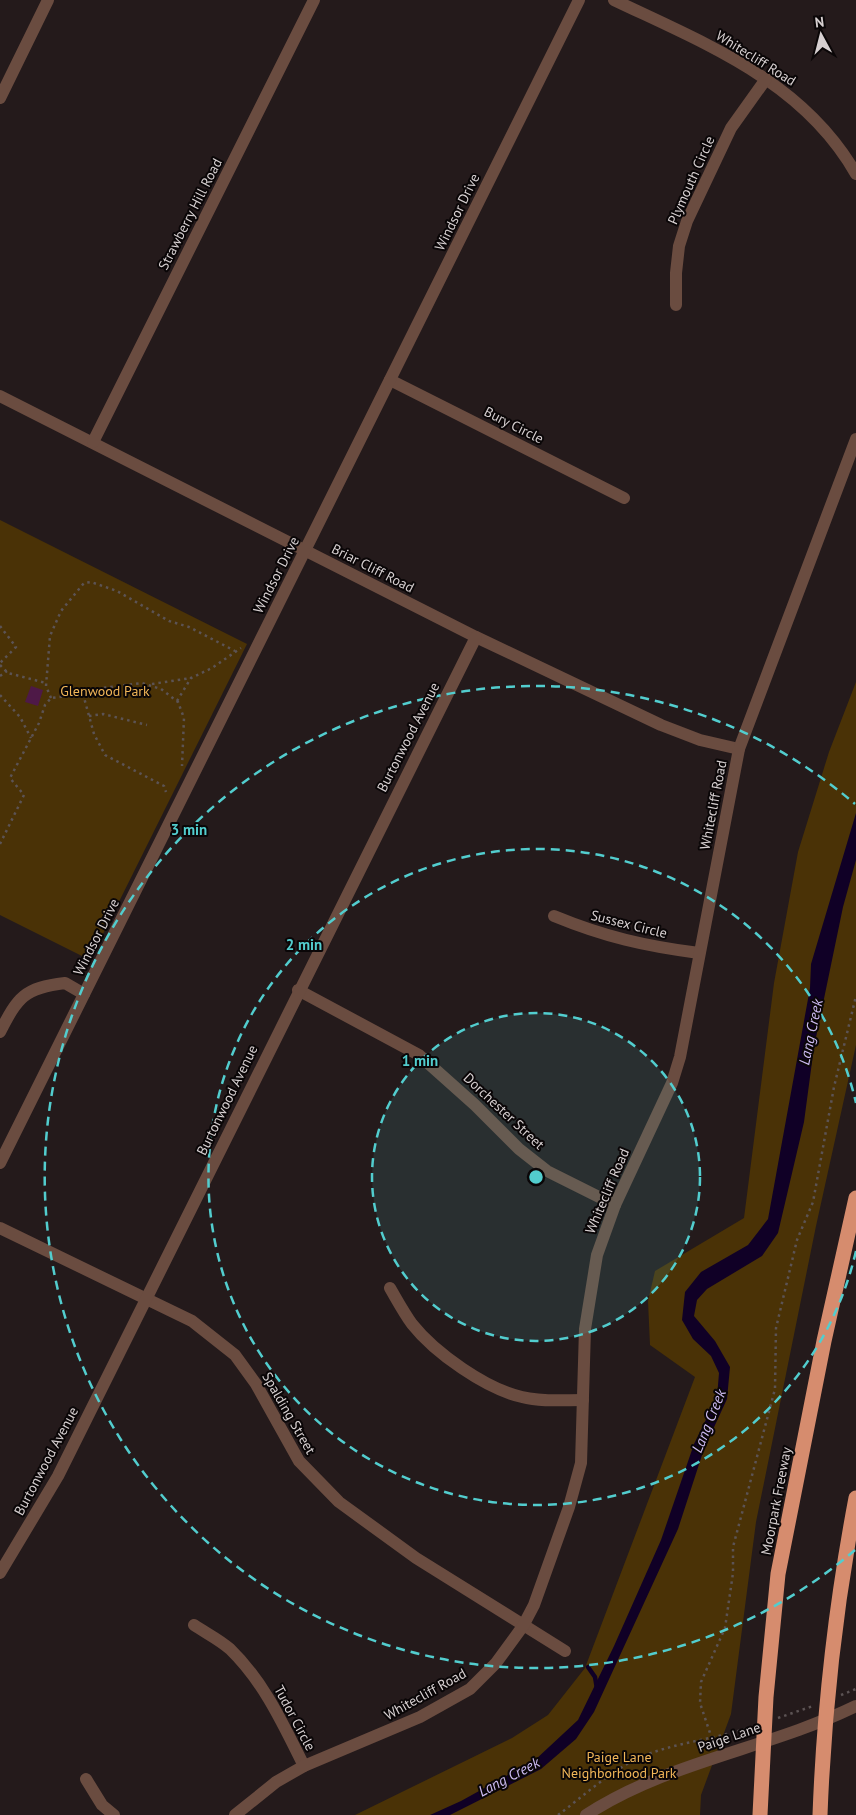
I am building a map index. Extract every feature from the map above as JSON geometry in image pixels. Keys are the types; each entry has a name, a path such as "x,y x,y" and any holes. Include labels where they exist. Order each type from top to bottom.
{"highway":[{"name":"Moorpark Freeway","path":"760,1815 766,1697 778,1574 824,1341 856,1198"},
{"path":"820,1815 829,1676 837,1607 856,1498"}],"street":[{"path":"0,98 48,0"},
{"name":"Strawberry Hill Road","path":"93,442 314,0"},
{"name":"Windsor Drive","path":"0,1163 579,0"},
{"name":"Whitecliff Road","path":"614,0 709,45 785,91 826,131 856,174"},
{"name":"Plymouth Circle","path":"676,305 676,273 679,246 687,221 732,128 766,78"},
{"name":"Bury Circle","path":"390,380 624,498"},
{"name":"Briar Cliff Road","path":"0,396 476,637 661,725 700,740 739,749"},
{"name":"Whitecliff Road","path":"235,1815 276,1782 304,1766 420,1717 470,1689 496,1663 523,1626 534,1605 576,1487 581,1463 585,1329 590,1287 597,1255 615,1205 672,1083 680,1057 739,749 856,439"},
{"name":"Burtonwood Avenue","path":"0,1573 58,1476 298,990 476,637"},
{"name":"Sussex Circle","path":"554,916 615,939 648,947 699,953"},
{"path":"0,1032 15,1002 33,989 65,983 84,994"},
{"name":"Dorchester Street","path":"298,990 419,1055 475,1105 519,1149 540,1165 579,1188 615,1205"},
{"name":"Spalding Street","path":"0,1228 192,1321 235,1355 256,1384 299,1461 339,1502 416,1558 565,1651"},
{"path":"390,1288 408,1318 422,1335 456,1363 494,1387 523,1398 583,1400"},
{"name":"Tudor Circle","path":"194,1626 228,1648 249,1670 274,1704 304,1766"},
{"name":"Paige Lane","path":"586,1815 634,1788 790,1732 856,1706"},
{"path":"86,1779 102,1805 114,1815"}],"path":[{"path":"51,698 46,683 47,655 54,624 80,586 91,582 117,591 169,620 189,627 235,651"},
{"path":"0,626 16,647 0,664 7,671 46,683"},
{"path":"0,844 24,795 10,778 40,723 45,705 51,698 83,694 102,688 190,678 212,668 243,647"},
{"path":"0,676 7,671"},
{"path":"177,701 190,678"},
{"path":"150,684 169,694 177,701 184,718 184,754 181,770"},
{"path":"83,694 94,734 105,755 164,786 166,792"},
{"path":"0,695 20,717 31,739"},
{"path":"89,716 102,714 147,724"},
{"path":"716,1757 700,1703 701,1682 725,1628 733,1573 733,1548 775,1389 776,1328 797,1240 813,1202 834,1087 856,996"},
{"path":"837,1696 856,1689"},
{"path":"775,1719 820,1703"},
{"path":"558,1815 630,1762 663,1750 712,1739 757,1725"}],"green space":[{"name":"Glenwood Park","path":"0,520 247,644 90,960 0,915"},
{"name":"Paige Lane Neighborhood Park","path":"856,682 856,1045 816,1226 756,1522 731,1714 701,1795 700,1815 355,1815 512,1738 548,1715 585,1668 695,1377 650,1345 648,1301 655,1271 744,1218 774,983 798,852 829,752"}],"water":[{"name":"Lang Creek","path":"856,813 856,860 843,907 814,1047 804,1122 778,1233 762,1256 707,1289 697,1300 694,1316 715,1341 730,1367 727,1399 704,1449 678,1529 594,1712 576,1739 541,1769 450,1815 430,1815 461,1801 535,1760 578,1720 614,1646 661,1540 694,1444 717,1397 719,1373 711,1356 693,1339 682,1320 685,1292 701,1272 748,1245 768,1219 810,988 811,964"}],"building":[{"path":"31,686 43,690 38,706 25,702"}],"waterway":[{"path":"588,1667 595,1677 597,1689"}]}
